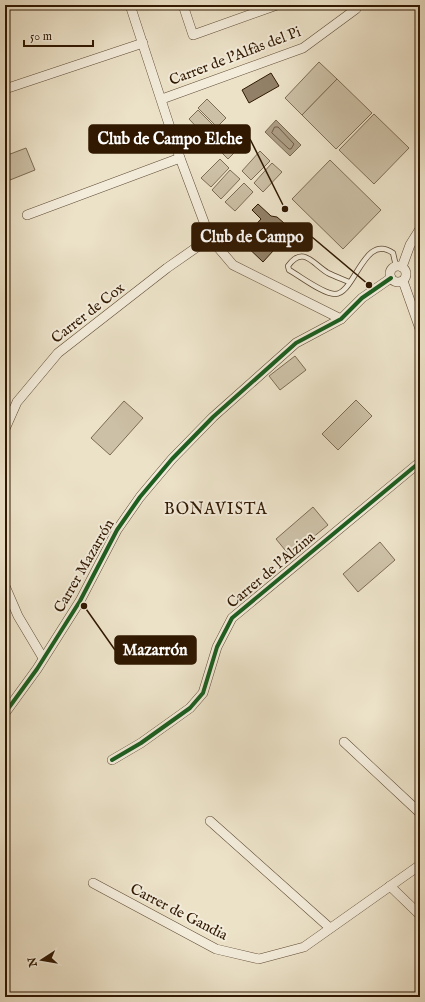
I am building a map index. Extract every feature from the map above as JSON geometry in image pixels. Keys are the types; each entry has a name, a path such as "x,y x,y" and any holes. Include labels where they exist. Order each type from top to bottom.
{"street":[{"path":"130,5 162,99 180,158 210,238 234,265 341,319"},
{"path":"183,5 193,35 277,5"},
{"name":"Carrer de l'Alfàs del Pi","path":"162,99 303,48 355,7"},
{"path":"5,89 143,43"},
{"path":"27,215 180,158"},
{"path":"403,281 398,283 391,278 391,270 399,267 420,229"},
{"name":"Carrer de Cox","path":"5,429 17,402 58,353 167,268 210,238"},
{"path":"399,267 407,273 403,281 420,329"},
{"name":"Carrer Mazarrón","path":"5,713 43,658 84,594 117,530 140,497 172,459 213,417 296,343 341,319 362,298 391,278"},
{"name":"Carrer de l'Alzina","path":"112,760 141,743 190,708 203,693 217,647 232,618 420,462"},
{"path":"5,586 18,616 43,658"},
{"path":"344,742 420,813"},
{"path":"210,821 330,928"},
{"name":"Carrer de Gandia","path":"93,883 216,949 259,959 304,947 420,865"},
{"path":"390,886 420,915"}],"lane":[{"path":"349,282 327,272 306,256 296,259 288,266 289,270 328,293 336,294 343,291 349,282 365,258 375,251 381,249 389,250 393,253 399,267"}],"shaded area":[{"path":"319,62 337,79 302,115 285,98"},
{"path":"337,79 372,113 336,149 302,115"},
{"path":"207,99 226,118 217,127 198,108"},
{"path":"198,110 217,129 207,138 189,119"},
{"path":"374,114 409,148 374,184 339,150"},
{"path":"218,131 237,150 228,159 209,140"},
{"path":"26,148 35,170 5,182 5,156"},
{"path":"260,151 270,161 251,180 242,171"},
{"path":"220,159 229,168 211,187 201,178"},
{"path":"330,160 381,210 343,249 292,199"},
{"path":"272,163 282,172 263,192 254,183"},
{"path":"230,170 240,179 221,199 212,190"},
{"path":"244,183 253,192 235,211 225,202"},
{"path":"295,356 306,370 280,390 269,376"},
{"path":"356,400 372,416 338,450 322,434"},
{"path":"124,401 143,418 110,455 91,438"},
{"path":"313,507 328,525 290,556 276,539"},
{"path":"380,542 395,560 358,592 343,574"}],"water":[{"path":"276,120 301,145 290,156 265,132"}],"building":[{"path":"271,73 279,86 249,103 242,90"},
{"path":"258,204 271,216 277,217 284,223 292,247 284,239 263,262 241,241 261,219 252,210"}],"cycle path":[{"path":"5,713 37,669 80,601 117,530 140,497 172,459 213,417 296,343 341,319 362,298 391,278"},
{"path":"112,760 141,743 190,708 203,693 217,647 232,618 420,462"}],"place":[{"name":"Club de Campo Elche","path":"285,209"},
{"name":"Club de Campo","path":"369,285"},
{"name":"Mazarrón","path":"84,606"}],"district":[{"name":"BONAVISTA","path":"216,510"}]}
